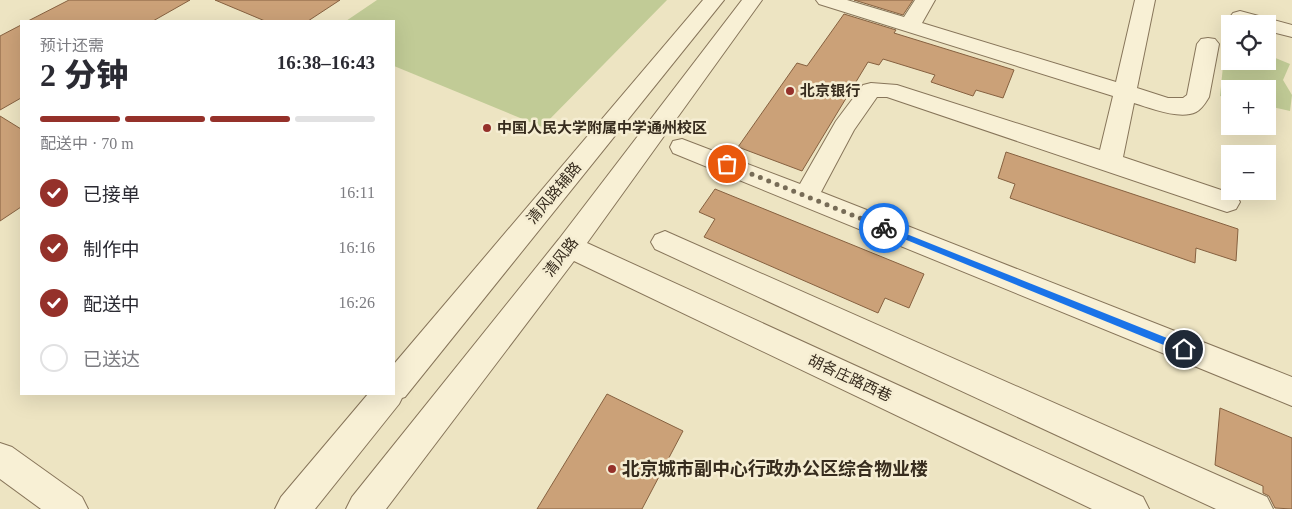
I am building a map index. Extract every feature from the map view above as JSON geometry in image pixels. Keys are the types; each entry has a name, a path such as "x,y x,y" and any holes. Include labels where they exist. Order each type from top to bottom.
{"street":[{"name":"清风路辅路","path":"395,386 714,0"},
{"name":"清风路","path":"364,509 569,247 752,0"},
{"path":"826,0 1167,105 1189,106 1198,98 1208,44"},
{"path":"910,25 925,0"},
{"path":"1110,162 1145,0"},
{"path":"1276,27 1292,31"},
{"path":"806,196 844,127 871,90 889,90 1227,202"},
{"path":"682,147 1292,392"},
{"path":"665,242 1255,509"},
{"name":"胡各庄路西巷","path":"569,247 1131,509"},
{"path":"293,509 387,395"},
{"path":"0,459 70,509"}],"green space":[{"path":"377,0 667,0 542,127 395,66 395,20 347,20"},
{"path":"1276,58 1290,64 1283,80 1292,95 1290,111 1276,108 1276,80 1222,80 1223,70 1276,70"}],"building":[{"path":"69,0 190,0 155,20 30,20"},
{"path":"215,0 340,0 310,20 263,20"},
{"path":"854,0 913,0 903,15"},
{"path":"844,14 896,30 894,33 1014,70 1003,98 976,90 973,96 931,82 935,75 883,59 879,65 868,62 802,171 738,147 797,63 807,66"},
{"path":"20,26 20,99 0,110 0,36"},
{"path":"0,116 20,128 20,208 0,221"},
{"path":"1006,152 1238,229 1236,261 1196,248 1195,263 1010,198 1015,184 998,178"},
{"path":"715,189 924,274 909,308 885,298 878,313 704,237 715,219 699,212"},
{"name":"北京城市副中心行政办公区综合物业楼","path":"607,394 683,431 642,509 537,509"},
{"path":"1220,408 1292,438 1292,509 1275,508 1269,496 1263,493 1263,486 1215,465"}],"way so far":[{"path":"727,164 884,228"}],"place":[{"name":"北京银行","path":"790,91"},
{"name":"中国人民大学附属中学通州校区","path":"487,128"},
{"name":"北京城市副中心行政办公区综合物业楼","path":"612,469"}],"route":[{"path":"884,228 1184,349"}]}
